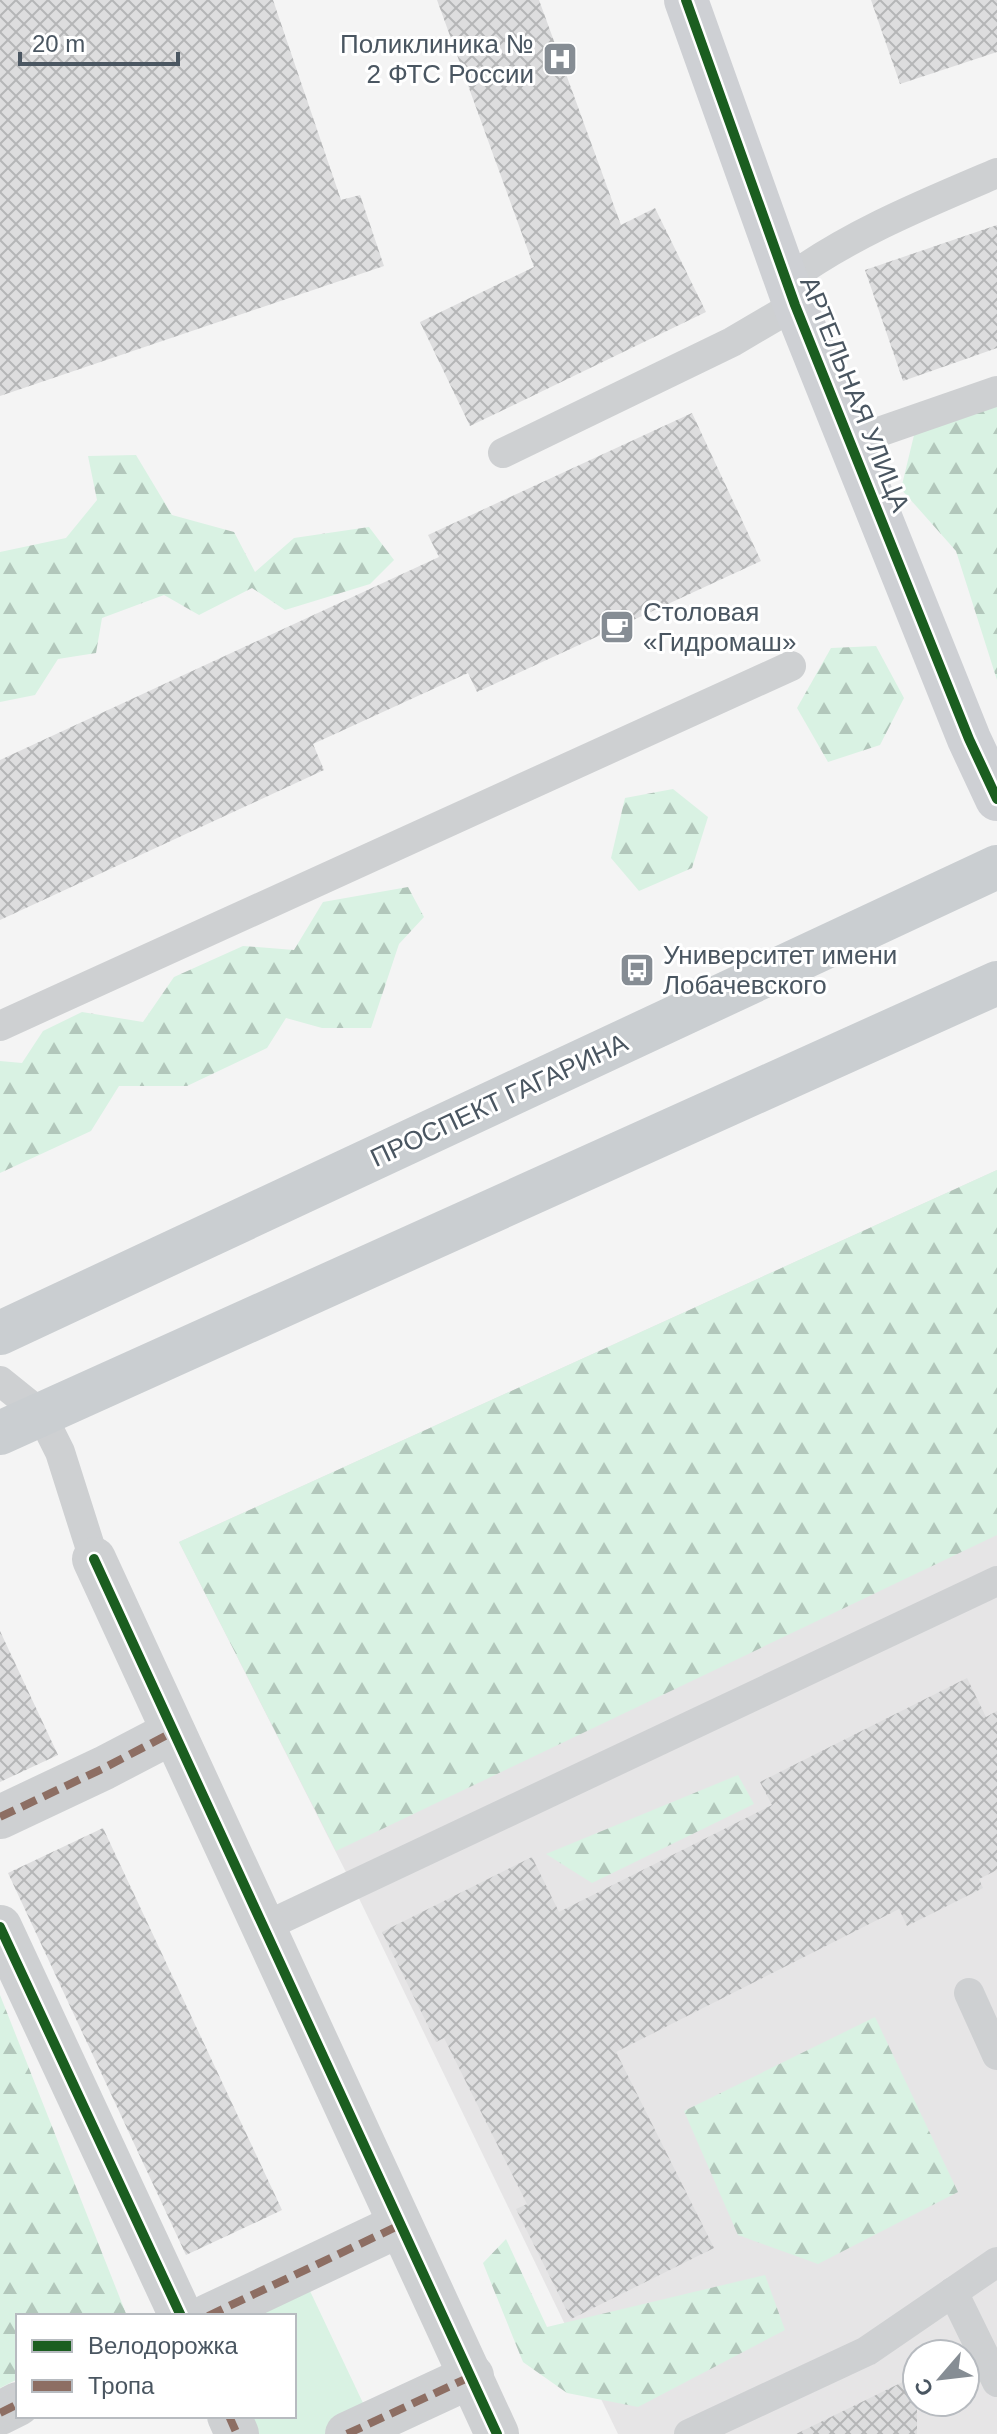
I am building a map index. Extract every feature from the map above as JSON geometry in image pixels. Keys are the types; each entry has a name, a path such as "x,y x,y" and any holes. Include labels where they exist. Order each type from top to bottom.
{"main road":[{"name":"ПРОСПЕКТ ГАГАРИНА","path":"0,1333 997,867"},
{"path":"0,1433 997,983"}],"street":[{"name":"АРТЕЛЬНАЯ УЛИЦА","path":"686,0 790,293 969,739 997,799"},
{"path":"94,1559 497,2434"},
{"path":"0,1817 173,1732"},
{"path":"0,1927 180,2314"},
{"path":"212,2314 400,2225"},
{"path":"347,2434 472,2376"}],"lane":[{"path":"503,453 732,342 790,293 817,258 912,209 997,173"},
{"path":"850,442 997,391"},
{"path":"0,1026 791,666"},
{"path":"0,1381 41,1414 60,1452 94,1559"},
{"path":"264,1927 997,1581"},
{"path":"969,1993 997,2055"},
{"path":"689,2434 867,2351 997,2262"},
{"path":"953,2292 997,2382"}],"shaded area":[{"path":"997,1170 997,2434 618,2434 352,1884 179,1542"}],"green space":[{"path":"997,384 997,680 956,551 901,489 922,402"},
{"path":"136,455 172,515 234,532 255,572 294,538 369,527 394,560 370,584 285,610 252,588 199,615 164,595 102,618 96,653 58,659 35,695 0,702 0,552 66,538 97,500 88,456"},
{"path":"876,646 904,698 880,745 828,762 797,708 831,648"},
{"path":"673,789 708,817 692,868 639,891 611,858 625,798"},
{"path":"408,887 424,917 399,944 371,1028 322,1028 286,1018 267,1048 187,1086 119,1086 91,1131 0,1173 0,1061 22,1063 43,1031 82,1012 143,1022 174,977 243,946 294,950 323,902"},
{"path":"997,1170 997,1535 336,1851 179,1542"},
{"path":"738,1775 754,1804 592,1883 546,1854"},
{"path":"0,1995 126,2314 16,2314 16,2380 0,2388"},
{"path":"875,2017 958,2192 818,2264 738,2235 684,2111"},
{"path":"506,2239 547,2327 765,2275 785,2330 638,2407 567,2393 523,2362 483,2263"},
{"path":"301,2272 372,2422 347,2434 237,2434 230,2418 296,2418 296,2314 212,2314"}],"building":[{"path":"0,0 273,0 341,200 360,195 384,266 0,396"},
{"path":"437,0 539,0 621,225 655,208 706,312 470,426 420,322 534,267"},
{"path":"871,0 997,0 997,52 900,84"},
{"path":"997,225 997,348 903,381 865,270"},
{"path":"692,413 761,561 477,692 468,673 313,744 324,770 0,920 0,760 439,557 428,535"},
{"path":"0,1631 58,1755 0,1782"},
{"path":"967,1678 986,1717 997,1711 997,1870 979,1879 983,1888 907,1926 899,1909 616,2052 714,2248 571,2319 516,2209 527,2204 444,2038 436,2042 382,1932 532,1857 559,1912 772,1805 760,1782"},
{"path":"103,1828 282,2210 186,2255 8,1873"},
{"path":"901,2383 901,2418 917,2418 917,2434 796,2434"}],"marked path":[{"path":"0,1817 173,1732"},
{"path":"212,2314 400,2225"},
{"path":"347,2434 472,2376"},
{"path":"0,2413 16,2405"},
{"path":"230,2418 237,2434"}],"cycle path":[{"path":"686,0 795,305 969,739 997,799"},
{"path":"94,1559 497,2434"},
{"path":"0,1927 180,2314"}],"place":[{"name":"Поликлиника № 2 ФТС России","path":"560,59"},
{"name":"Столовая «Гидромаш»","path":"617,627"},
{"name":"Университет имени Лобачевского","path":"637,970"}]}
